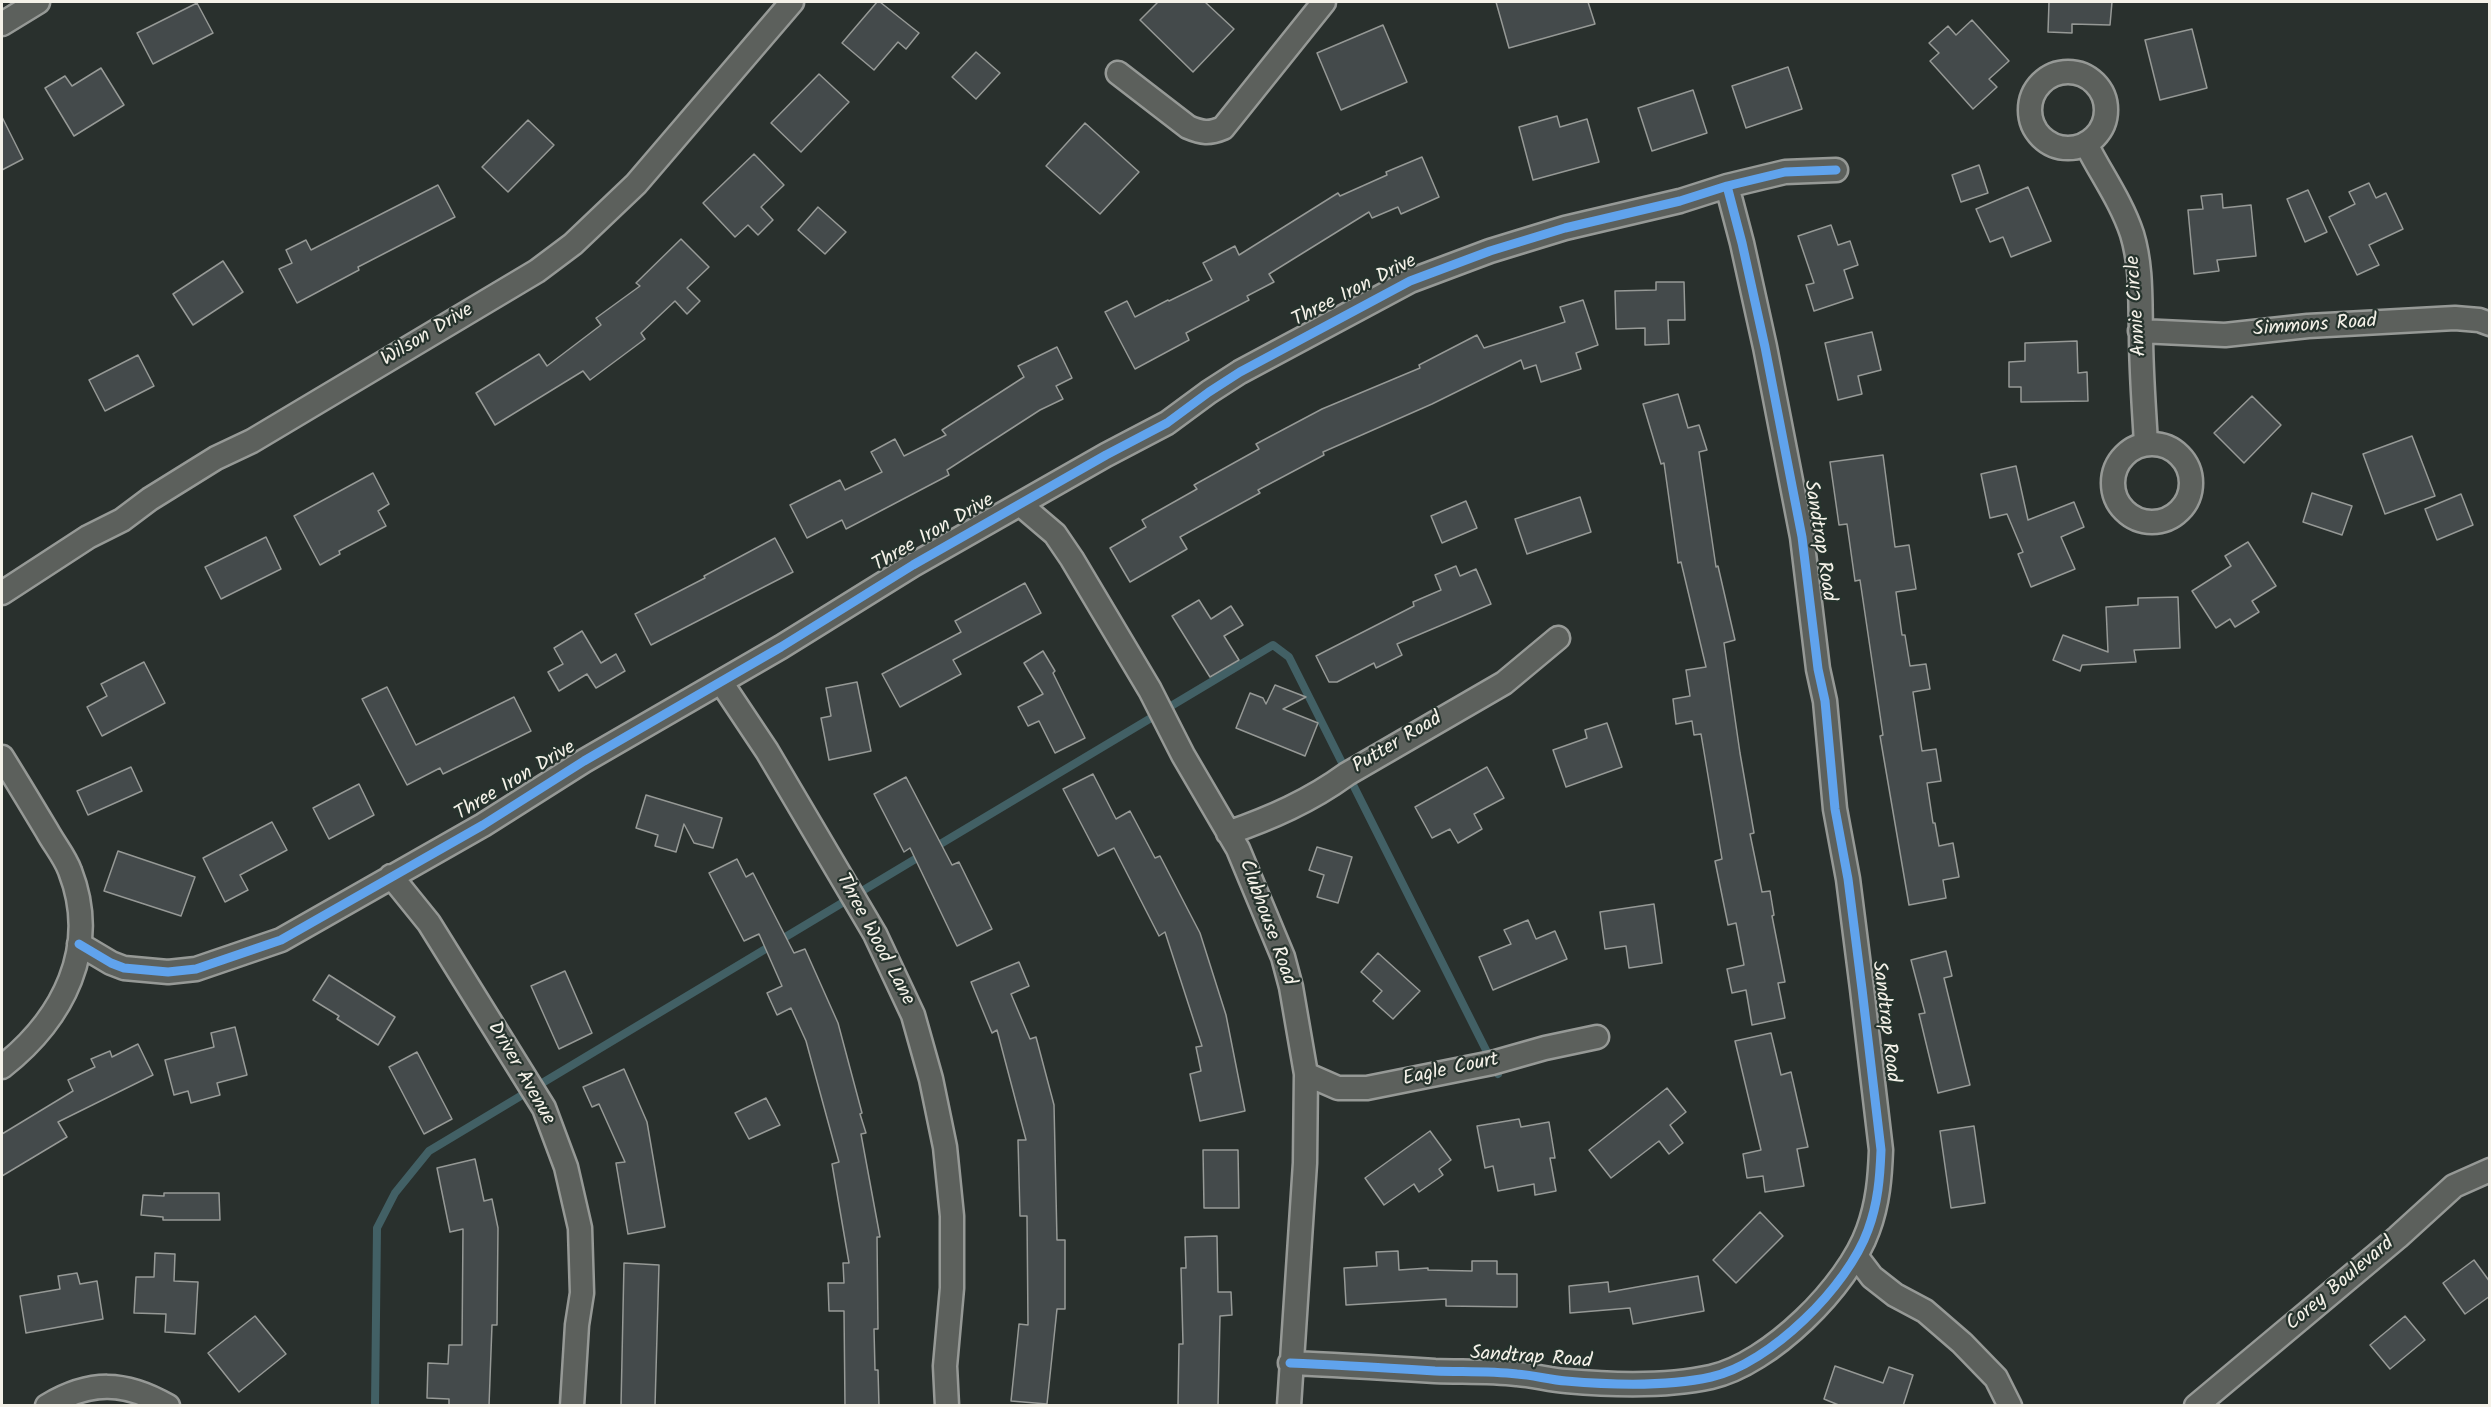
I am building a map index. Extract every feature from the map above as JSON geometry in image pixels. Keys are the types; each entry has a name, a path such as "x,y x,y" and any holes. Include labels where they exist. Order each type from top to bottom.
{"street":[{"path":"2,24 38,2"},
{"name":"Wilson Drive","path":"2,593 88,537 122,520 150,499 216,458 252,441 537,271 564,251 605,216 636,184 792,2"},
{"path":"1118,73 1188,127 1199,132 1211,133 1223,128 1324,2"},
{"name":"Annie Circle","path":"2086,144 2123,211 2132,235 2139,269 2146,444"},
{"name":"Three Iron Drive","path":"79,944 124,968 168,972 196,969 281,940 483,825 584,761 721,682 913,565 1106,455 1167,423 1240,372 1410,281 1490,250 1564,228 1680,201 1726,186 1785,172 1836,170"},
{"name":"Sandtrap Road","path":"1290,1363 1517,1374 1566,1381 1641,1385 1711,1377 1734,1370 1774,1346 1792,1331 1844,1277 1856,1256 1873,1215 1880,1179 1881,1150 1875,1089 1869,1058 1848,879 1835,809 1825,701 1818,669 1802,537 1765,347 1726,186"},
{"name":"Simmons Road","path":"2140,331 2224,335 2308,326 2455,318 2479,320 2490,324"},
{"name":"Clubhouse Road","path":"1021,505 1055,534 1150,690 1249,873 1283,957 1291,987 1306,1074 1305,1163 1290,1363 1289,1406"},
{"name":"Putter Road","path":"1228,833 1272,817 1329,788 1347,774 1504,682 1558,638"},
{"name":"Three Wood Lane","path":"721,682 767,752 875,934 913,1015 931,1079 945,1147 952,1216 952,1288 945,1365 947,1406"},
{"path":"2,757 69,868 81,913 79,944 70,985 49,1019 2,1067"},
{"name":"Driver Avenue","path":"391,876 429,923 544,1108 566,1167 580,1228 582,1293 577,1325 572,1406"},
{"name":"Eagle Court","path":"1306,1074 1338,1088 1367,1088 1492,1063 1596,1037"},
{"name":"Corey Boulevard","path":"2196,1406 2398,1237 2454,1186 2490,1170"},
{"path":"1856,1256 1872,1277 1895,1295 1925,1311 1962,1343 1996,1378 2010,1406"},
{"path":"47,1406 70,1393 115,1386 136,1389 168,1406"}],"building":[{"path":"877,2 919,33 906,49 898,42 874,70 842,43"},
{"path":"1158,2 1205,2 1234,29 1193,72 1140,20"},
{"path":"1496,2 1588,2 1595,24 1509,48"},
{"path":"2049,2 2112,2 2110,25 2072,24 2072,33 2048,32"},
{"path":"197,3 213,33 153,64 137,33"},
{"path":"1972,20 2009,61 1989,79 1997,87 1973,109 1930,61 1939,53 1929,43 1948,26 1956,35"},
{"path":"1383,25 1407,82 1341,110 1317,53"},
{"path":"2192,29 2207,88 2160,100 2145,40"},
{"path":"976,52 1000,73 976,99 952,77"},
{"path":"1788,67 1802,109 1746,128 1732,86"},
{"path":"101,68 124,105 74,136 45,88 65,76 72,86"},
{"path":"819,74 849,102 801,152 771,123"},
{"path":"1693,90 1707,133 1652,151 1638,108"},
{"path":"1557,116 1560,127 1587,119 1599,162 1533,180 1519,127"},
{"path":"2,117 23,159 2,170"},
{"path":"528,120 554,145 508,192 482,167"},
{"path":"1085,123 1139,172 1100,214 1046,166"},
{"path":"754,154 784,185 761,207 773,220 758,235 748,225 735,237 703,203"},
{"path":"1422,157 1439,197 1401,214 1398,207 1372,218 1369,212 1269,274 1274,282 1247,296 1249,300 1186,333 1189,340 1135,369 1105,312 1127,301 1135,317 1212,280 1203,263 1235,246 1239,255 1338,193 1340,196 1387,175 1386,172"},
{"path":"1979,165 1988,193 1961,202 1952,175"},
{"path":"2369,183 2376,198 2386,193 2403,229 2369,245 2379,265 2357,275 2329,217 2355,204 2349,192"},
{"path":"438,185 455,217 358,267 359,270 297,303 279,269 292,263 286,250 306,240 311,250"},
{"path":"2028,187 2051,241 2011,257 2003,237 1990,242 1976,209"},
{"path":"2308,190 2327,232 2305,242 2287,199"},
{"path":"2222,194 2223,208 2251,205 2256,256 2217,260 2219,271 2194,274 2188,210 2203,209 2201,196"},
{"path":"818,207 846,232 825,254 798,230"},
{"path":"1831,225 1838,245 1850,241 1858,265 1844,270 1853,298 1814,311 1806,285 1814,283 1798,236"},
{"path":"681,239 709,267 687,288 700,301 687,314 675,301 641,333 645,339 590,380 583,371 495,425 476,393 539,354 547,366 601,325 596,318 640,286 636,283"},
{"path":"223,261 243,292 193,325 173,294"},
{"path":"1656,282 1684,282 1685,320 1668,320 1669,344 1645,345 1645,328 1616,329 1615,291 1656,290"},
{"path":"1583,300 1598,345 1576,353 1581,369 1541,382 1536,365 1524,369 1521,360 1432,404 1323,452 1324,455 1258,490 1260,493 1180,537 1187,549 1130,582 1110,548 1146,527 1142,520 1197,489 1194,485 1259,449 1256,444 1322,409 1420,368 1419,365 1477,335 1484,348 1565,322 1560,307"},
{"path":"1872,332 1881,370 1858,376 1862,394 1838,400 1825,343"},
{"path":"2077,341 2078,373 2087,372 2088,401 2021,402 2021,387 2009,387 2009,362 2025,361 2025,343"},
{"path":"1057,347 1072,378 1056,386 1063,399 1040,410 947,470 949,475 846,529 842,520 807,538 790,505 840,480 845,490 882,472 871,452 895,439 904,456 946,435 942,430 1024,377 1018,366"},
{"path":"138,355 154,386 105,411 89,380"},
{"path":"1678,394 1688,428 1699,425 1707,450 1699,452 1716,567 1718,566 1735,640 1724,643 1754,833 1750,834 1762,892 1770,891 1774,915 1772,916 1785,982 1778,983 1785,1018 1752,1025 1746,990 1732,993 1727,969 1744,965 1736,923 1728,925 1715,861 1722,859 1701,734 1694,735 1692,721 1676,724 1673,699 1690,696 1686,670 1706,667 1681,562 1678,563 1664,463 1661,464 1643,404"},
{"path":"2252,396 2281,425 2244,463 2214,433"},
{"path":"2412,436 2435,496 2385,514 2363,454"},
{"path":"1883,455 1895,547 1909,545 1916,589 1896,592 1902,635 1905,635 1910,666 1926,664 1930,689 1913,692 1922,751 1936,749 1941,781 1927,783 1933,823 1935,823 1939,846 1953,843 1959,877 1943,880 1946,898 1909,905 1880,736 1883,735 1860,580 1855,581 1847,524 1839,525 1830,462"},
{"path":"2016,466 2028,520 2074,502 2084,527 2061,537 2075,569 2031,587 2018,554 2023,552 2007,514 1990,518 1981,474"},
{"path":"373,473 389,504 378,511 386,526 339,551 340,554 320,565 294,516"},
{"path":"2312,493 2352,506 2342,535 2303,522"},
{"path":"2461,494 2473,525 2437,540 2425,509"},
{"path":"1580,497 1591,532 1527,554 1515,519"},
{"path":"1466,501 1477,528 1442,543 1431,516"},
{"path":"266,537 281,569 221,599 205,567"},
{"path":"775,538 793,572 651,645 635,614"},
{"path":"2248,542 2276,586 2252,601 2259,612 2235,627 2230,619 2216,628 2192,591 2231,566 2225,556"},
{"path":"1456,566 1460,576 1476,569 1491,604 1397,644 1402,655 1376,668 1374,663 1337,682 1329,682 1316,656 1414,606 1413,602 1441,590 1435,575"},
{"path":"1025,583 1041,613 953,660 961,674 900,707 882,674 961,632 955,621"},
{"path":"2178,597 2180,648 2134,650 2136,662 2082,665 2080,671 2053,660 2063,635 2108,652 2106,607 2138,605 2138,598"},
{"path":"1199,600 1211,619 1231,606 1243,625 1224,636 1239,660 1210,677 1172,616"},
{"path":"582,631 601,663 616,654 625,671 596,688 587,674 559,691 548,672 563,664 554,648"},
{"path":"1043,651 1055,671 1053,673 1085,738 1055,753 1039,721 1028,726 1018,707 1043,694 1024,663"},
{"path":"144,662 165,703 102,736 87,707 107,696 101,684"},
{"path":"857,682 871,751 829,760 821,718 831,716 826,688"},
{"path":"1275,685 1306,697 1283,709 1318,723 1305,756 1236,728 1250,693 1263,698 1266,704"},
{"path":"387,687 416,745 514,697 531,731 443,774 440,768 407,785 362,699"},
{"path":"1607,723 1622,767 1566,787 1553,750 1587,738 1585,730"},
{"path":"131,767 142,791 88,815 77,791"},
{"path":"1487,767 1504,798 1474,814 1482,829 1458,843 1450,829 1432,838 1415,807"},
{"path":"1093,774 1116,819 1130,811 1155,858 1160,856 1200,933 1226,1015 1245,1111 1200,1121 1190,1074 1201,1071 1196,1047 1202,1046 1165,932 1159,936 1114,848 1098,856 1063,789"},
{"path":"906,777 952,865 959,862 992,929 957,946 910,848 904,852 874,794"},
{"path":"359,784 374,815 329,839 313,808"},
{"path":"646,795 722,818 713,848 694,843 684,824 676,852 655,846 658,835 636,828"},
{"path":"272,822 287,850 240,875 248,890 225,902 203,858"},
{"path":"1317,847 1352,857 1338,903 1317,897 1324,875 1309,870"},
{"path":"118,851 195,877 181,916 104,891"},
{"path":"737,859 746,877 753,873 794,953 805,949 838,1023 862,1113 860,1114 866,1133 861,1134 880,1237 877,1237 878,1329 874,1329 879,1406 845,1406 844,1311 829,1311 828,1283 844,1283 843,1263 849,1263 832,1164 839,1162 806,1041 791,1008 777,1015 767,993 782,986 759,934 744,941 709,873"},
{"path":"1654,904 1662,963 1629,968 1626,946 1605,949 1600,912"},
{"path":"1528,920 1536,939 1555,931 1567,959 1493,990 1479,957 1511,944 1504,930"},
{"path":"1946,951 1952,976 1944,978 1970,1085 1938,1093 1919,1014 1925,1013 1911,960"},
{"path":"1378,953 1420,991 1393,1019 1373,1001 1382,991 1361,972"},
{"path":"1019,962 1029,986 1011,994 1030,1039 1036,1037 1054,1105 1057,1240 1065,1240 1065,1309 1057,1309 1047,1404 1011,1401 1019,1324 1028,1325 1027,1216 1020,1216 1018,1140 1026,1140 997,1030 992,1033 971,982"},
{"path":"565,971 592,1033 559,1049 531,986"},
{"path":"329,975 395,1017 378,1045 337,1019 339,1016 313,1000"},
{"path":"235,1027 247,1075 217,1083 220,1095 191,1103 188,1091 174,1095 165,1060 214,1047 211,1033"},
{"path":"1771,1033 1781,1075 1791,1072 1808,1147 1797,1149 1804,1186 1765,1192 1763,1176 1747,1178 1743,1154 1761,1150 1735,1041"},
{"path":"138,1044 153,1075 58,1122 67,1137 2,1176 2,1134 73,1091 68,1080 95,1067 91,1059 110,1051 112,1057"},
{"path":"417,1052 452,1119 424,1134 389,1067"},
{"path":"624,1069 647,1122 665,1227 628,1234 616,1163 625,1162 599,1104 592,1107 583,1087"},
{"path":"1667,1088 1686,1112 1670,1125 1683,1143 1669,1154 1659,1141 1611,1178 1589,1150"},
{"path":"766,1098 780,1125 749,1139 735,1113"},
{"path":"1519,1119 1521,1127 1549,1122 1555,1158 1550,1158 1556,1191 1535,1195 1534,1184 1498,1191 1493,1166 1485,1168 1477,1126"},
{"path":"1974,1126 1985,1203 1951,1208 1940,1131"},
{"path":"1430,1131 1451,1160 1439,1169 1443,1175 1419,1192 1414,1184 1384,1205 1365,1178"},
{"path":"1203,1150 1238,1150 1239,1208 1204,1208"},
{"path":"475,1159 484,1201 492,1199 498,1228 497,1325 492,1325 489,1406 449,1406 449,1399 427,1398 428,1363 448,1364 449,1345 462,1345 463,1229 450,1232 437,1168"},
{"path":"164,1193 219,1193 220,1220 163,1220 163,1217 141,1215 143,1195 164,1196"},
{"path":"1760,1212 1783,1236 1736,1283 1713,1260"},
{"path":"1217,1236 1218,1292 1231,1292 1232,1315 1220,1316 1218,1406 1178,1406 1179,1344 1183,1344 1181,1268 1186,1268 1185,1237"},
{"path":"1398,1251 1399,1270 1428,1268 1428,1270 1472,1271 1472,1261 1497,1261 1497,1274 1517,1274 1517,1307 1446,1306 1446,1299 1346,1305 1344,1268 1377,1266 1376,1252"},
{"path":"155,1253 175,1254 174,1281 198,1282 195,1334 165,1332 166,1314 134,1313 136,1277 154,1277"},
{"path":"2474,1260 2490,1282 2490,1296 2465,1314 2443,1283"},
{"path":"624,1263 659,1265 655,1406 621,1406"},
{"path":"77,1273 80,1284 97,1281 103,1319 26,1333 20,1296 60,1289 58,1276"},
{"path":"1698,1276 1704,1311 1633,1324 1630,1308 1570,1313 1569,1286 1608,1282 1609,1292"},
{"path":"255,1316 286,1354 239,1392 208,1353"},
{"path":"2405,1316 2425,1340 2390,1369 2370,1345"},
{"path":"1835,1366 1883,1383 1889,1367 1913,1375 1903,1406 1841,1406 1824,1399"}],"waterway":[{"path":"932,849 1273,645 1289,657 1498,1074"},
{"path":"375,1406 377,1228 395,1193 429,1151 922,855"}],"cycle path":[{"path":"79,944 124,968 168,972 196,969 281,940 483,825 584,761 781,647 913,565 1106,455 1167,423 1240,372 1410,281 1490,251 1565,228 1680,201 1727,186 1785,172 1836,170"},
{"path":"1290,1363 1507,1373 1560,1380 1620,1384 1657,1384 1711,1377 1734,1369 1758,1356 1804,1320 1843,1275 1858,1252 1868,1230 1878,1190 1881,1150 1848,879 1835,809 1825,701 1818,669 1802,537 1765,347 1727,186"}]}
